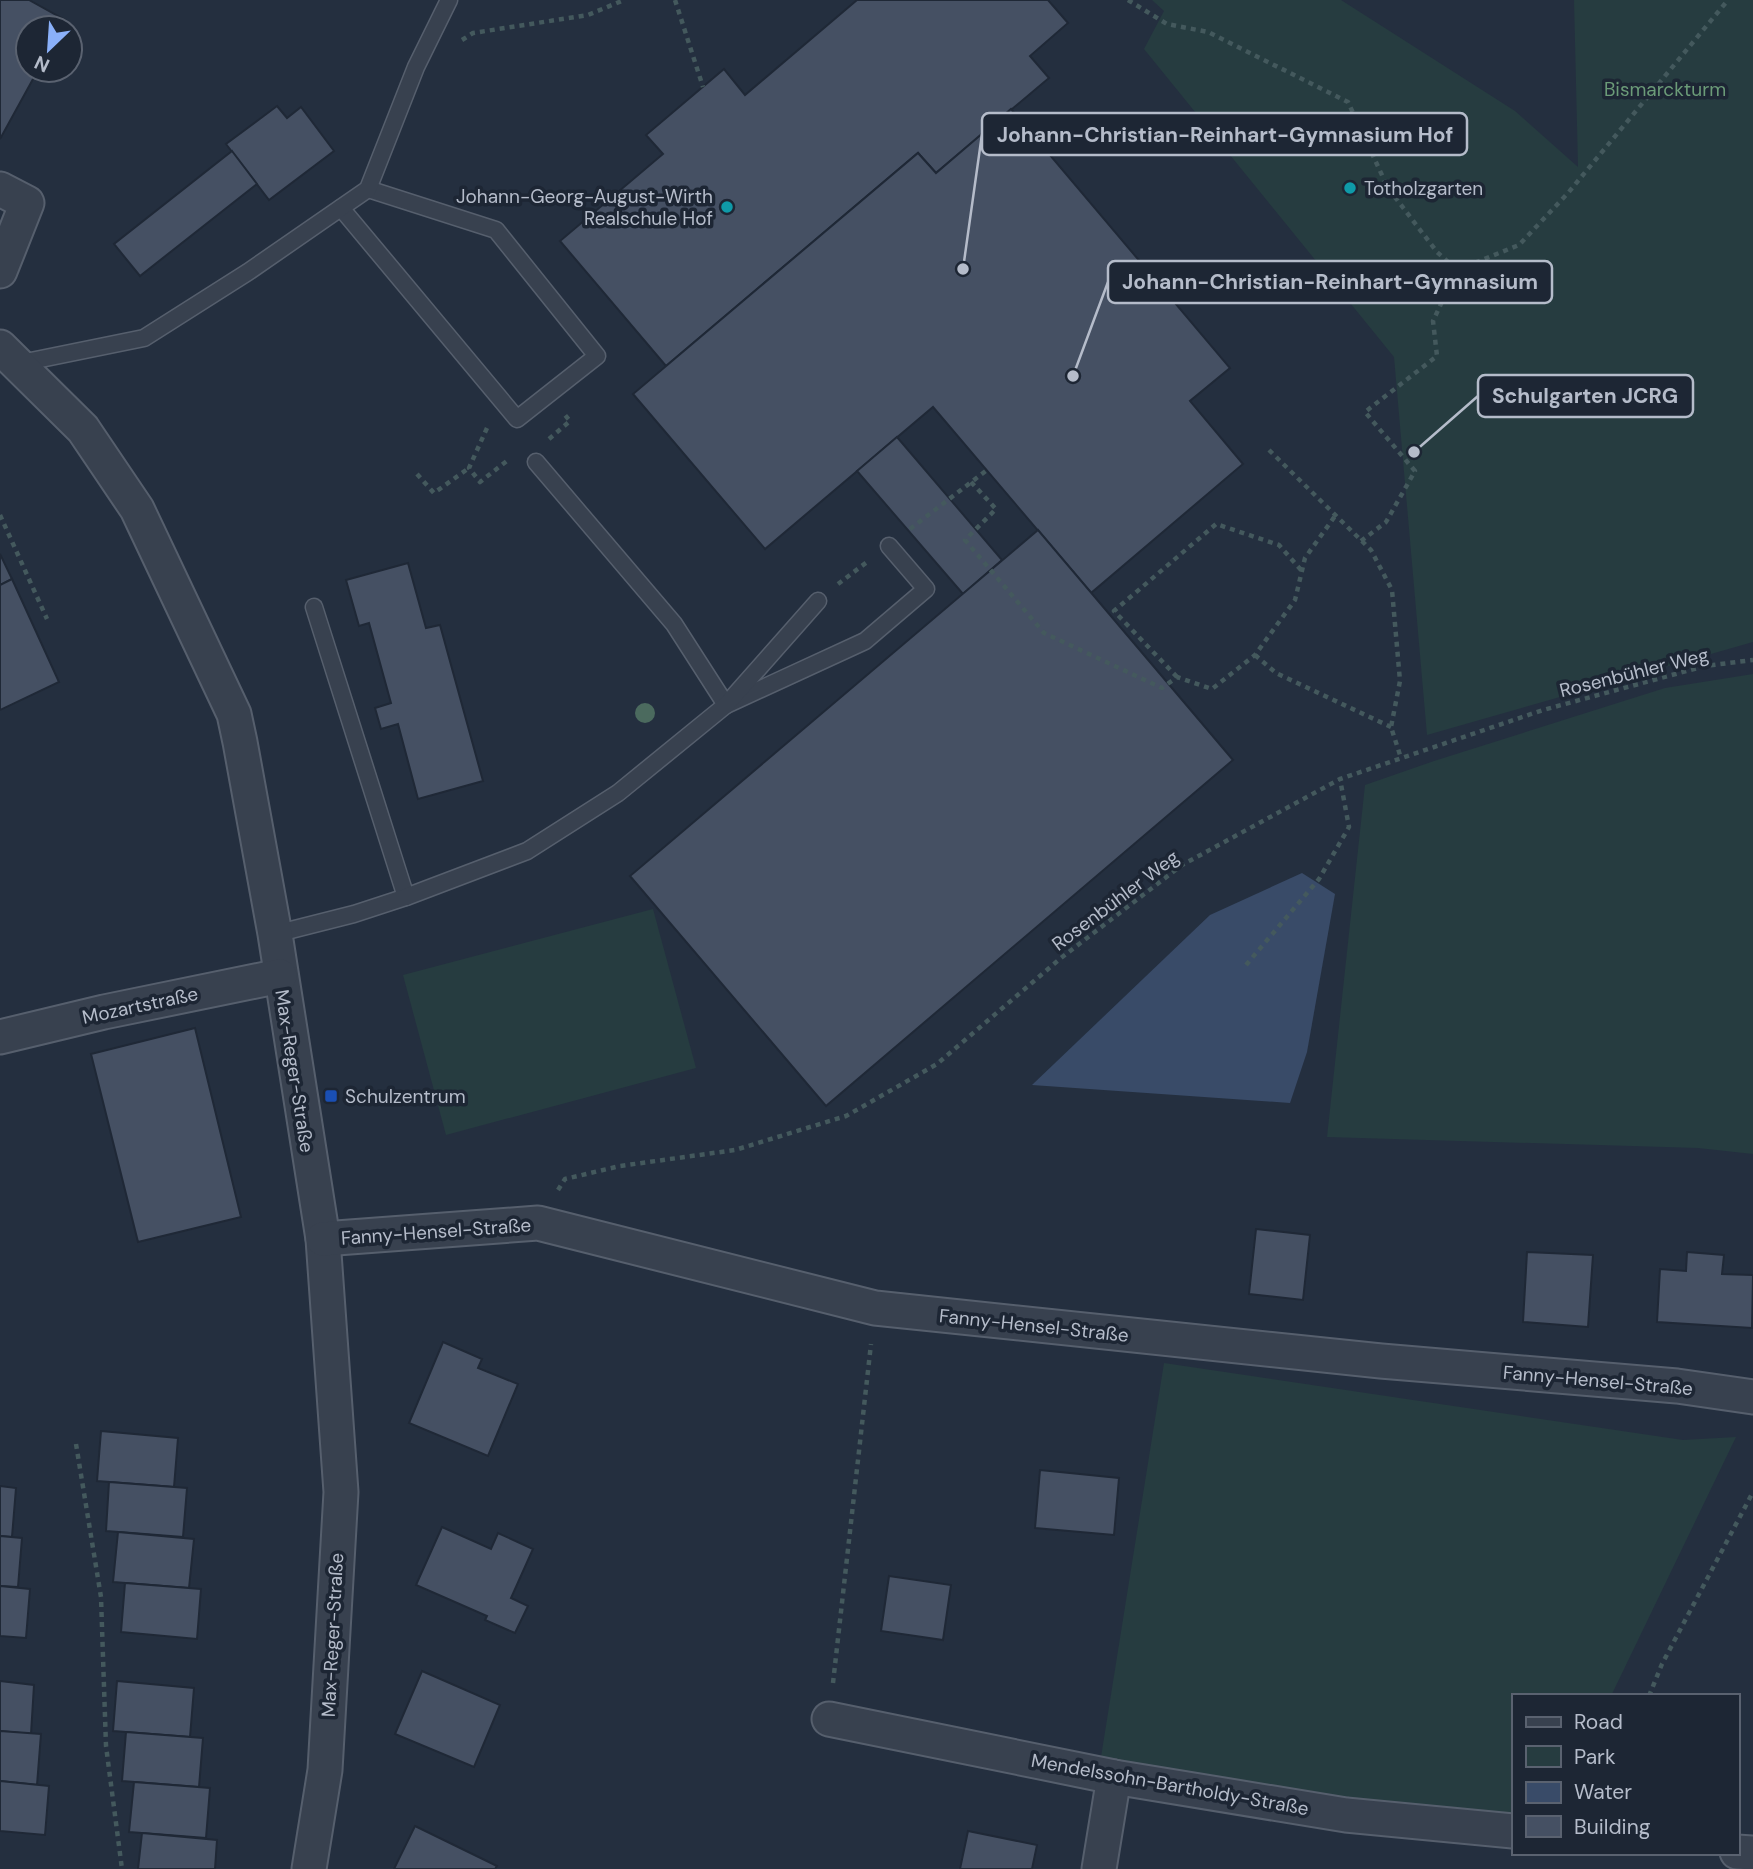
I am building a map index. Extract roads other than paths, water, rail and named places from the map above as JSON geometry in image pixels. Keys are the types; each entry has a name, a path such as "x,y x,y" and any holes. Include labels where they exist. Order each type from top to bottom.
{"street":[{"path":"0,189 27,203 0,271"},
{"name":"Max-Reger-Straße","path":"5,361 83,429 137,509 234,714 275,934 323,1239 341,1492 325,1770 309,1869"},
{"name":"Mozartstraße","path":"0,1037 104,1012 280,976"},
{"name":"Fanny-Hensel-Straße","path":"323,1239 538,1223 875,1308 1381,1362 1677,1386 1753,1397"},
{"name":"Mendelssohn-Bartholdy-Straße","path":"829,1719 1114,1777 1346,1815 1512,1831"},
{"path":"1099,1869 1114,1777"}],"lane":[{"path":"5,361 144,338 248,272 368,190 416,66 449,0"},
{"path":"341,208 517,419 597,356 496,230 368,190"},
{"path":"536,462 674,624 726,705"},
{"path":"726,705 865,640 926,589 889,546"},
{"path":"275,934 354,914 406,897 527,851 618,793 726,705 818,601"},
{"path":"314,607 406,897"}],"water":[{"path":"1302,873 1335,894 1307,1052 1290,1103 1032,1085 1210,915"}],"place":[{"name":"Totholzgarten","path":"1350,188"},
{"name":"Johann-Georg-August-Wirth Realschule Hof","path":"727,207"},
{"name":"Johann-Christian-Reinhart-Gymnasium Hof","path":"963,269"},
{"name":"Johann-Christian-Reinhart-Gymnasium","path":"1073,376"},
{"name":"Schulgarten JCRG","path":"1414,452"},
{"name":"Schulzentrum","path":"331,1096"}],"park label":[{"name":"Bismarckturm","path":"1665,89"}]}
